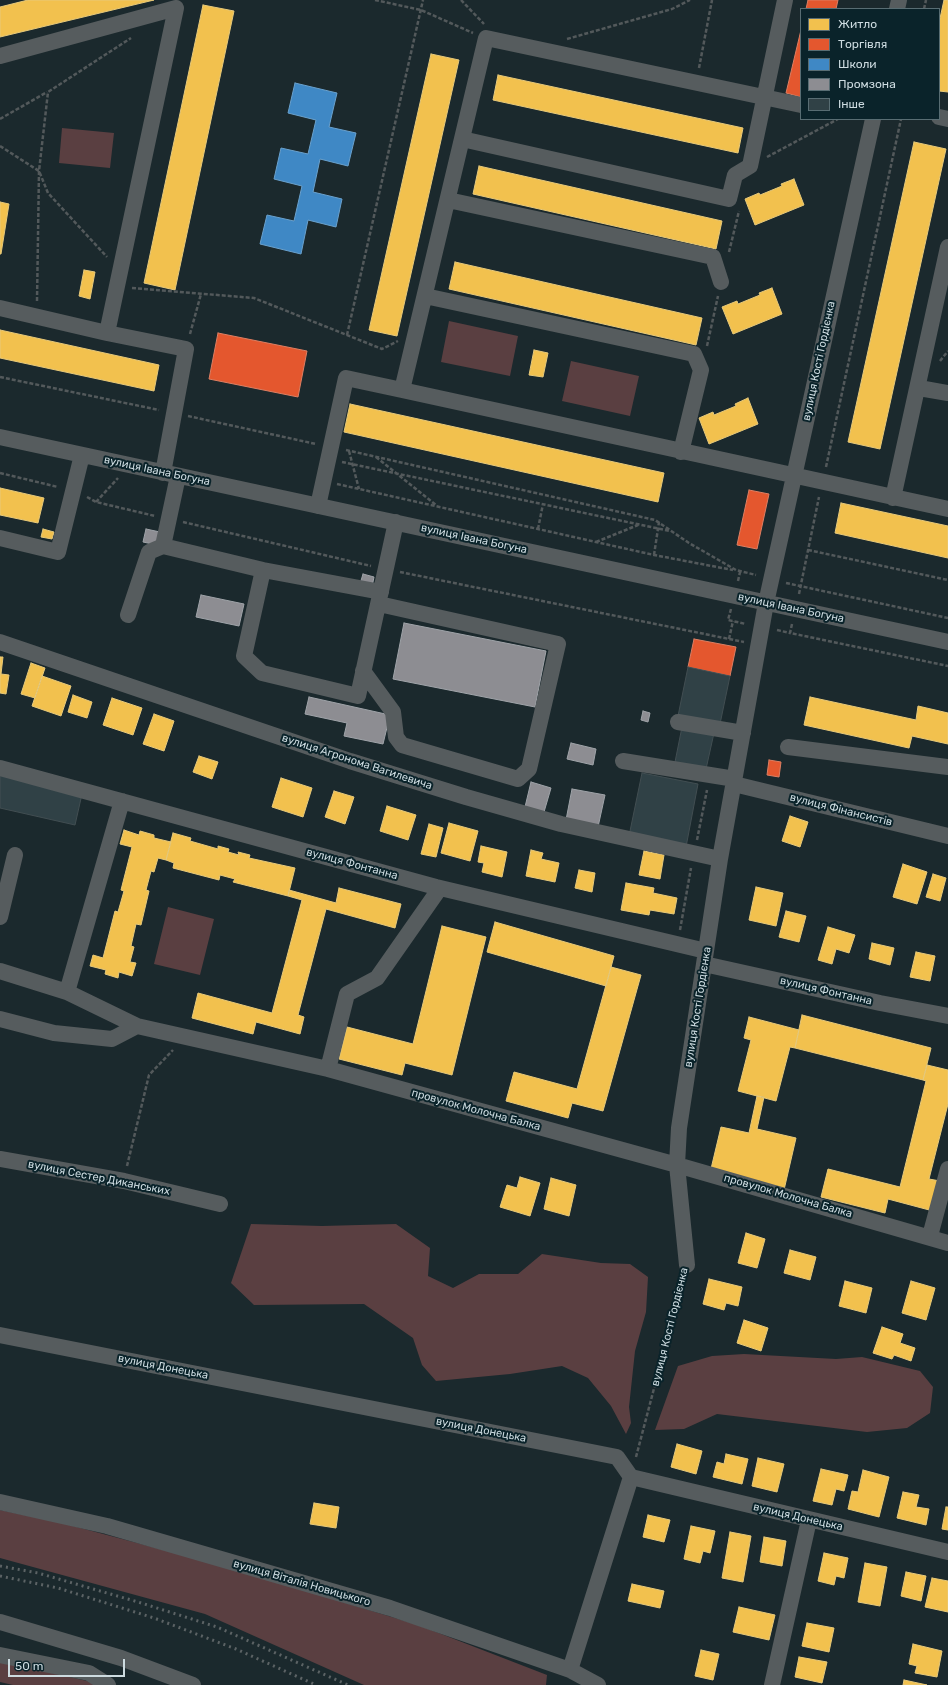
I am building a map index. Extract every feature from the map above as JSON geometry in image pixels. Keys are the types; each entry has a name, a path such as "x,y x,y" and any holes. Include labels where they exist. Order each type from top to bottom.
{"street":[{"path":"462,139 729,199 735,175 750,166 785,0"},
{"path":"0,56 176,8 107,333"},
{"path":"402,390 462,139 494,40 800,105"},
{"name":"вулиця Кості Гордієнка","path":"686,1265 677,1165 679,1128 720,859 766,603 871,120"},
{"path":"448,200 713,257 722,282"},
{"path":"893,498 919,388 948,252"},
{"path":"425,296 694,354 701,370 681,452"},
{"path":"0,308 107,333 186,349 174,414 169,519 163,546"},
{"path":"318,506 346,378 794,477 948,509"},
{"path":"919,388 948,393"},
{"name":"вулиця Івана Богуна","path":"0,437 948,642"},
{"path":"0,538 58,552 72,490 82,455"},
{"path":"263,570 244,656 262,673 358,696 396,522"},
{"path":"128,615 149,552 163,546 380,598 558,644 529,769 518,779 402,745 396,737 393,712 363,671"},
{"name":"вулиця Агронома Вагилевича","path":"0,642 350,761 459,794 561,824 720,859"},
{"path":"678,722 743,733"},
{"path":"788,747 948,767"},
{"name":"вулиця Фінансистів","path":"623,760 734,781 948,836"},
{"name":"вулиця Фонтанна","path":"0,768 440,888 705,958 880,1003 948,1016"},
{"path":"67,992 122,801"},
{"path":"0,917 15,855"},
{"path":"328,1069 347,994 377,978 440,888"},
{"name":"провулок Молочна Балка","path":"0,971 67,992 137,1026 328,1069 930,1236 948,1243"},
{"path":"0,1019 54,1033 112,1039 137,1026"},
{"name":"вулиця Сестер Диканських","path":"0,1160 124,1181 220,1204"},
{"path":"930,1236 948,1169"},
{"name":"вулиця Донецька","path":"0,1335 617,1457 631,1477 948,1552"},
{"path":"570,1670 631,1477"},
{"name":"вулиця Віталія Новицького","path":"0,1502 107,1526 390,1608 570,1670 598,1685"},
{"path":"772,1685 809,1520"},
{"path":"0,1622 120,1658 193,1685"},
{"path":"0,1655 88,1673 104,1682"}],"path":[{"path":"375,0 421,10 494,40"},
{"path":"347,335 423,0"},
{"path":"460,0 494,40"},
{"path":"562,40 672,9 690,0"},
{"path":"696,83 712,0"},
{"path":"0,119 48,92 137,34"},
{"path":"37,317 39,171 48,92"},
{"path":"750,166 836,120"},
{"path":"901,120 790,633 948,666"},
{"path":"0,146 39,171 48,193 120,270"},
{"path":"117,287 254,298 382,349 416,332"},
{"path":"186,349 201,294"},
{"path":"0,377 174,414 329,453 352,464 673,532"},
{"path":"329,453 349,450 655,520 736,570"},
{"path":"349,450 359,489"},
{"path":"376,457 438,506"},
{"path":"0,473 72,490 96,502 386,570 758,644"},
{"path":"96,502 118,478"},
{"path":"323,480 654,555 752,574"},
{"path":"538,529 543,504"},
{"path":"654,555 659,522"},
{"path":"596,542 639,525"},
{"path":"808,550 948,580"},
{"path":"800,586 948,618"},
{"path":"729,639 733,621"},
{"path":"124,1181 149,1075 185,1037"},
{"name":"вулиця Кості Гордієнка","path":"631,1477 686,1265"}],"shaded area":[{"path":"62,128 114,133 110,168 59,163"},
{"path":"449,321 518,336 510,376 441,362"},
{"path":"571,361 639,376 630,416 562,401"},
{"path":"168,907 214,919 200,975 154,964"},
{"path":"251,1224 322,1226 396,1224 430,1248 428,1276 453,1288 479,1274 518,1274 542,1254 601,1263 630,1264 648,1277 646,1312 635,1351 629,1407 631,1423 626,1434 611,1406 588,1378 562,1366 510,1374 436,1381 422,1365 413,1338 364,1304 254,1305 231,1283"},
{"path":"744,1354 836,1359 862,1357 920,1371 933,1387 930,1413 907,1428 867,1432 717,1414 684,1429 655,1430 678,1366 712,1356"},
{"path":"0,1510 58,1522 224,1566 418,1625 547,1675 546,1685 364,1685 205,1614 0,1558"},
{"path":"0,1661 87,1681 96,1685 13,1685 0,1682"}],"building: Житло":[{"path":"28,0 154,0 0,37 0,7"},
{"path":"944,0 948,0 948,92 940,91 940,18"},
{"path":"203,5 234,11 175,290 144,283"},
{"path":"431,54 459,60 397,336 369,330"},
{"path":"498,75 743,128 738,153 493,100"},
{"path":"914,142 946,149 880,449 848,442"},
{"path":"479,166 722,221 716,249 473,194"},
{"path":"794,179 804,205 755,225 745,199 759,193 760,195 782,186 781,184"},
{"path":"0,202 9,204 1,254 0,254"},
{"path":"455,262 702,318 696,345 449,289"},
{"path":"84,270 95,272 90,299 79,296"},
{"path":"772,288 782,314 733,334 722,307 737,301 738,304 760,295 759,293"},
{"path":"0,330 159,365 154,391 0,358"},
{"path":"534,350 548,353 543,377 529,375"},
{"path":"748,398 758,424 709,444 699,418 713,412 714,415 736,406 735,404"},
{"path":"350,404 664,473 658,502 344,432"},
{"path":"0,488 44,498 38,523 0,515"},
{"path":"841,503 948,526 948,558 835,533"},
{"path":"43,529 54,532 52,539 41,537"},
{"path":"0,657 3,657 1,674 9,675 6,694 0,693"},
{"path":"31,663 45,668 35,698 21,694"},
{"path":"42,676 71,686 61,716 32,706"},
{"path":"73,695 92,702 87,718 68,712"},
{"path":"810,697 916,720 918,706 948,713 948,744 912,736 909,748 804,725"},
{"path":"112,698 142,708 133,735 103,725"},
{"path":"154,714 174,721 164,751 143,744"},
{"path":"199,756 218,762 212,779 193,772"},
{"path":"281,778 312,788 303,817 272,807"},
{"path":"334,791 354,797 345,824 325,817"},
{"path":"387,806 416,815 408,840 380,831"},
{"path":"790,816 808,822 800,847 782,841"},
{"path":"449,823 478,831 470,861 441,853"},
{"path":"429,824 443,828 436,857 421,854"},
{"path":"124,830 139,835 140,831 154,835 154,838 171,842 166,860 158,858 154,872 151,871 146,890 149,891 141,925 136,924 131,946 134,947 130,962 136,963 132,976 119,972 118,978 105,974 106,970 90,966 93,955 103,958 115,911 118,912 124,891 121,890 132,847 120,844"},
{"path":"173,833 191,838 190,841 218,849 218,846 229,849 228,852 239,855 238,852 250,855 249,858 295,868 288,896 233,882 235,879 220,875 219,880 173,868 174,863 166,860"},
{"path":"481,846 507,852 502,877 482,872 484,863 478,862"},
{"path":"531,850 543,853 541,859 559,863 555,882 526,876"},
{"path":"644,851 664,855 660,879 639,875"},
{"path":"903,864 927,872 917,904 893,897"},
{"path":"579,870 595,873 592,892 575,888"},
{"path":"933,874 946,878 940,901 926,897"},
{"path":"626,883 654,888 653,893 677,898 674,914 650,910 649,915 621,910"},
{"path":"756,887 783,893 776,926 749,920"},
{"path":"339,888 401,904 395,928 326,909 298,1015 304,1017 300,1034 256,1022 253,1034 192,1018 198,993 272,1013 302,900 288,896 289,890 336,903"},
{"path":"786,911 806,916 799,942 779,937"},
{"path":"495,922 614,956 606,986 487,952"},
{"path":"442,926 486,937 452,1075 405,1063 402,1075 339,1059 347,1027 413,1044"},
{"path":"828,927 855,935 849,953 836,949 832,964 818,960"},
{"path":"872,943 894,948 890,965 869,959"},
{"path":"916,952 935,956 930,981 910,977"},
{"path":"611,967 641,975 603,1111 572,1103 568,1118 506,1101 514,1072 577,1089"},
{"path":"802,1015 931,1048 923,1080 795,1048"},
{"path":"749,1017 799,1030 795,1048 790,1047 776,1101 738,1091 751,1040 744,1038"},
{"path":"927,1065 948,1070 948,1104 929,1179 940,1181 933,1211 888,1199 885,1213 821,1197 828,1169 900,1187 926,1081 923,1080"},
{"path":"757,1096 764,1097 757,1129 796,1138 784,1190 710,1173 721,1127 749,1133"},
{"path":"520,1177 540,1183 530,1216 500,1207 507,1185 517,1188"},
{"path":"551,1178 576,1185 569,1216 544,1209"},
{"path":"746,1233 765,1239 757,1268 738,1263"},
{"path":"790,1250 816,1257 810,1280 784,1273"},
{"path":"709,1279 742,1287 738,1306 726,1303 724,1310 703,1304"},
{"path":"845,1281 872,1288 866,1313 839,1306"},
{"path":"911,1281 935,1288 926,1320 902,1313"},
{"path":"744,1320 768,1328 761,1351 737,1343"},
{"path":"882,1327 903,1334 900,1343 915,1348 911,1361 894,1355 892,1359 873,1353"},
{"path":"677,1444 702,1451 696,1474 671,1467"},
{"path":"726,1454 748,1459 742,1484 713,1477 717,1462 724,1464"},
{"path":"758,1458 784,1464 777,1492 752,1486"},
{"path":"821,1469 848,1475 844,1491 836,1489 832,1505 813,1501"},
{"path":"863,1470 889,1477 879,1517 848,1509 852,1491 858,1492"},
{"path":"903,1492 919,1495 916,1507 929,1509 926,1525 897,1518"},
{"path":"314,1503 339,1507 336,1528 310,1524"},
{"path":"946,1507 948,1507 948,1530 942,1529"},
{"path":"648,1515 670,1520 664,1542 643,1537"},
{"path":"691,1526 715,1531 710,1553 703,1551 700,1563 684,1559"},
{"path":"730,1532 751,1536 743,1582 722,1578"},
{"path":"764,1537 786,1541 782,1566 760,1562"},
{"path":"824,1553 848,1558 844,1578 836,1576 834,1585 818,1581"},
{"path":"865,1563 887,1567 880,1606 858,1602"},
{"path":"906,1572 926,1576 921,1601 901,1596"},
{"path":"932,1578 948,1581 948,1612 925,1607"},
{"path":"632,1584 664,1591 660,1608 628,1601"},
{"path":"739,1607 775,1615 769,1640 733,1632"},
{"path":"807,1623 834,1628 829,1652 802,1646"},
{"path":"913,1644 942,1651 937,1677 915,1673 917,1666 909,1664"},
{"path":"701,1650 719,1654 713,1680 695,1676"},
{"path":"799,1657 827,1662 822,1683 795,1677"},
{"path":"904,1680 927,1685 903,1685"}],"building: Торгівля":[{"path":"808,0 838,0 836,8 806,8"},
{"path":"800,34 800,97 786,93"},
{"path":"218,333 307,351 298,397 209,379"},
{"path":"749,490 769,494 757,549 737,545"},
{"path":"694,639 736,647 730,676 688,667"},
{"path":"769,760 781,762 779,777 767,775"}],"building: Школи":[{"path":"295,83 337,93 329,127 356,133 348,166 320,159 313,192 342,199 336,227 308,220 301,254 260,244 267,215 294,221 302,186 274,179 281,148 308,154 316,120 288,113"}],"building: Промзона":[{"path":"146,529 160,532 157,545 143,542"},
{"path":"363,574 374,577 372,587 360,584"},
{"path":"201,595 244,604 239,626 196,617"},
{"path":"404,623 546,651 535,707 393,679"},
{"path":"309,697 390,715 383,744 344,736 347,723 305,714"},
{"path":"643,711 650,713 648,722 641,720"},
{"path":"571,743 596,749 593,765 567,759"},
{"path":"531,782 551,788 544,812 525,807"},
{"path":"572,789 605,795 598,827 566,820"}],"building: Інше":[{"path":"688,667 730,676 720,724 678,716"},
{"path":"682,727 714,733 706,769 675,762"},
{"path":"642,773 698,784 686,847 629,836"},
{"path":"0,775 82,794 75,825 0,808"}],"railway":[{"path":"0,1566 38,1573 217,1627 348,1685"},
{"path":"0,1576 58,1588 154,1618 236,1649 316,1685"}]}
